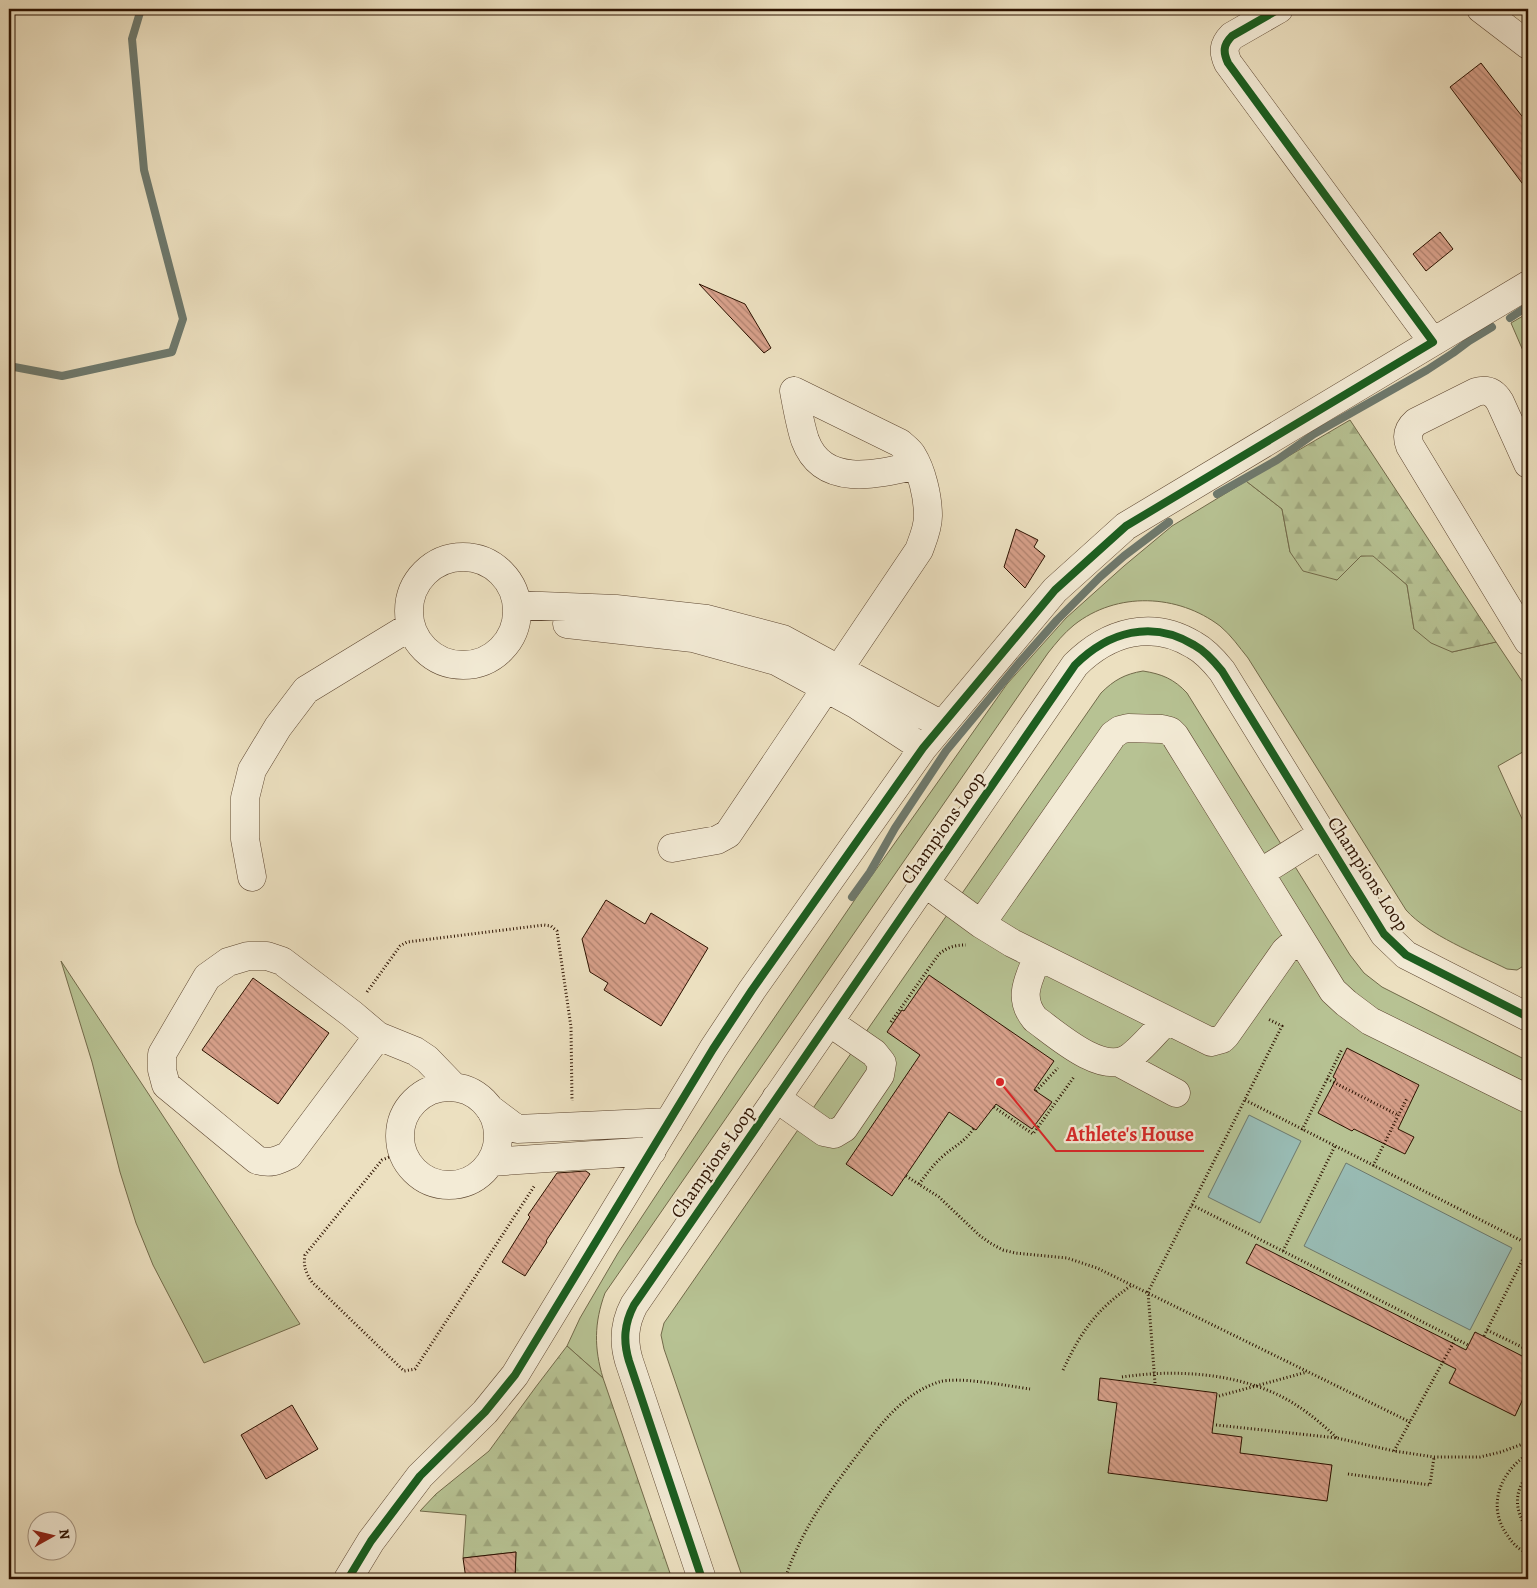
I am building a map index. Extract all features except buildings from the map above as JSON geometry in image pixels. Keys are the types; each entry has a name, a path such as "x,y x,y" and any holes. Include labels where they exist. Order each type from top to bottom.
{"street":[{"path":"1278,9 1232,36 1224,48 1224,56 1433,342"},
{"path":"1481,9 1528,46"},
{"path":"348,1579 371,1541 420,1476 485,1412 515,1375 713,1048 752,990 923,748 1055,590 1126,526 1528,285"},
{"path":"1528,464 1500,402 1496,396 1483,390 1416,422 1411,426 1408,433 1407,440 1410,446 1528,641"},
{"path":"672,848 717,840 728,834 919,550 926,533 928,516 926,499 917,465"},
{"path":"470,557 487,562 501,573 512,588 516,614 509,640 498,653 482,662 465,666 447,664 431,656 419,642 411,626 409,609 413,591 422,576 435,564 452,558 470,557"},
{"path":"516,614 616,610 707,619 783,639 833,679 857,705 923,748"},
{"path":"252,877 245,839 245,798 252,770 278,727 306,690 411,626"},
{"name":"Champions Loop","path":"702,1579 625,1348 626,1324 634,1305 776,1098 1075,665 1088,652 1104,642 1121,635 1159,632 1177,637 1194,645 1210,657 1222,671 1384,934 1394,945 1419,962 1527,1012"},
{"path":"833,679 942,725"},
{"path":"976,935 1113,735 1123,728 1170,731 1175,736 1334,991 1370,1021 1528,1099"},
{"path":"1260,874 1322,834"},
{"path":"925,883 976,935 997,935 1206,1041 1216,1042 1226,1035 1285,951 1300,938"},
{"path":"378,1036 289,1155 276,1162 266,1163 257,1160 166,1085 162,1070 162,1054 207,977 228,962 248,956 267,956 282,961 378,1036 427,1058 454,1087"},
{"path":"1038,956 1025,995 1029,1012 1035,1019 1090,1057 1109,1062 1118,1062 1128,1058 1166,1021"},
{"path":"776,1098 824,1132 834,1134 844,1128 880,1075 882,1063 874,1053 829,1022"},
{"path":"1118,1062 1176,1093"},
{"path":"489,1108 496,1121 498,1134 496,1149 491,1162 482,1173 471,1180 457,1185 444,1186 430,1182 408,1164 402,1152 400,1138 401,1124 406,1111 427,1092 440,1087 468,1090 517,1129 669,1122"},
{"path":"491,1162 554,1156 652,1151"}],"path":[{"path":"352,1014 400,946 407,942 544,925 551,926 557,931 571,1027 572,1127"},
{"path":"891,1022 939,954 947,948 976,935"},
{"path":"1155,1383 1148,1292 1282,1026 1246,1007"},
{"path":"1302,1130 1342,1049"},
{"path":"1036,1091 1060,1065"},
{"path":"994,1107 1033,1134 1075,1076"},
{"path":"1327,1079 1398,1115"},
{"path":"1373,1166 1407,1098"},
{"path":"1245,1100 1528,1244"},
{"path":"919,1184 942,1157 962,1143 974,1128"},
{"path":"1283,1251 1335,1146"},
{"path":"402,1152 382,1160 305,1254 303,1262 306,1273 312,1282 404,1371 415,1369 554,1156"},
{"path":"906,1176 949,1205 985,1239 1003,1250 1082,1262 1148,1292 1410,1422"},
{"path":"1192,1205 1468,1345"},
{"path":"1484,1336 1528,1249"},
{"path":"1063,1370 1094,1318 1113,1298 1132,1285"},
{"path":"1487,1330 1528,1350"},
{"path":"1394,1452 1456,1338"},
{"path":"1219,1396 1308,1372"},
{"path":"1122,1377 1154,1374 1200,1375 1234,1380 1268,1390 1305,1411 1337,1438"},
{"path":"785,1579 796,1550 817,1510 882,1422 912,1395 941,1381 959,1380 1030,1389"},
{"path":"1216,1425 1337,1438 1394,1452 1434,1456 1480,1457 1502,1452 1528,1442"},
{"path":"1528,1454 1511,1467 1504,1478 1498,1492 1497,1505 1498,1517 1504,1531 1513,1543 1528,1553"},
{"path":"1348,1474 1430,1485 1434,1456"},
{"path":"1528,1474 1517,1496 1517,1505 1519,1515 1528,1532"}],"green space":[{"path":"1528,313 1528,351 1524,353 1511,323"},
{"path":"1350,420 1496,642 1452,652 1431,643 1414,629 1407,585 1373,556 1361,556 1337,580 1303,571 1290,552 1282,509 1246,481"},
{"path":"1246,481 1282,509 1290,552 1337,580 1361,556 1373,555 1407,585 1414,629 1452,652 1496,642 1528,690 1528,749 1498,766 1528,832 1528,958 1525,965 1517,970 1507,969 1440,936 1415,919 1406,910 1248,658 1220,626 1203,615 1186,608 1167,603 1147,601 1109,606 1091,614 1070,628 1048,653 605,1293 601,1304 596,1336 603,1378 567,1346 580,1318 618,1253 738,1071 856,898 1007,684 1066,618 1124,566 1172,526"},
{"path":"1143,671 1167,678 1187,693 1350,955 1364,973 1382,987 1528,1061 1528,1579 743,1579 664,1349 661,1335 664,1323 1101,693 1120,678"},
{"path":"61,961 300,1324 204,1363 153,1265 136,1223 120,1172 92,1062"},
{"path":"567,1346 603,1378 672,1579 515,1579 516,1552 463,1558 466,1515 420,1511 436,1494 489,1451"}],"water":[{"path":"1249,1115 1301,1141 1260,1223 1208,1197"},
{"path":"1346,1163 1512,1248 1470,1330 1304,1246"}],"waterway":[{"path":"9,366 62,376 172,352 183,319 144,170 132,39 141,9"},
{"path":"1510,318 1528,306"},
{"path":"1217,494 1277,460 1314,434 1427,370 1492,327"},
{"path":"852,897 870,872 895,828 946,751 1019,663 1057,620 1100,577 1169,522"}],"cycle path":[{"path":"348,1579 371,1541 420,1476 485,1412 515,1375 713,1049 752,990 923,748 1055,590 1126,526 1433,342 1228,63 1225,49 1227,42 1232,36 1279,9"},
{"path":"702,1579 629,1361 626,1346 628,1319 634,1305 1075,665 1102,644 1116,637 1147,631 1178,637 1206,653 1222,671 1384,934 1406,955 1528,1017"}],"place":[{"name":"Athlete's House","path":"1000,1082"}]}
